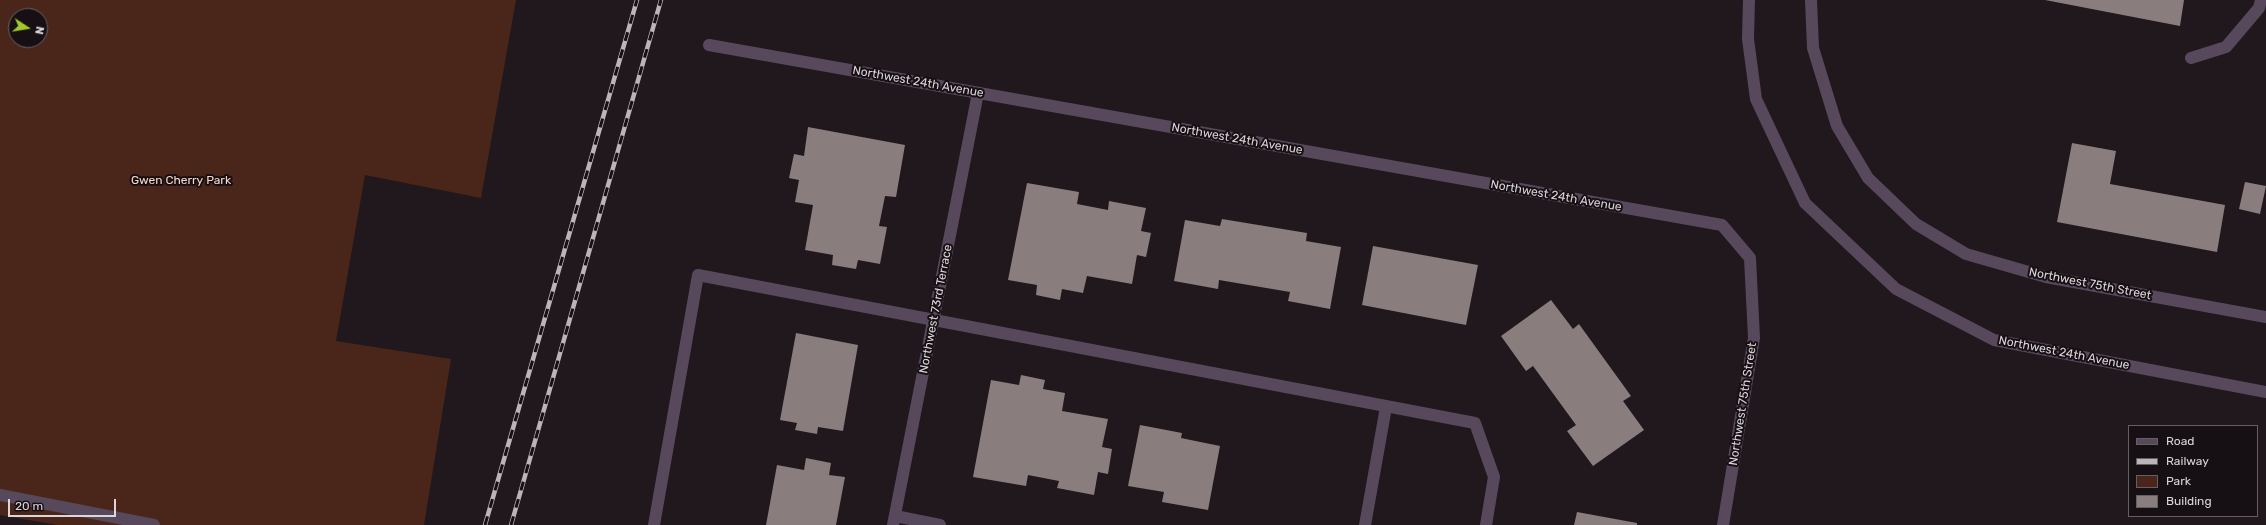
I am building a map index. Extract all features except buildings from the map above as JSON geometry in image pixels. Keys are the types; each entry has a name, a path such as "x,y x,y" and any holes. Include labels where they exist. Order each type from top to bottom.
{"street":[{"name":"Northwest 24th Avenue","path":"1749,0 1748,39 1756,98 1805,203 1896,289 1994,340 2266,392"},
{"name":"Northwest 75th Street","path":"1811,0 1813,48 1837,126 1868,178 1916,224 1966,254 2046,277 2266,317"},
{"path":"2191,58 2226,47 2259,8 2261,0"},
{"name":"Northwest 24th Avenue","path":"709,45 1722,226 1750,258"},
{"name":"Northwest 73rd Terrace","path":"894,520 978,93"},
{"name":"Northwest 75th Street","path":"1723,525 1754,338 1750,258"},
{"path":"654,525 698,275 1475,423 1494,477 1486,525"},
{"path":"1365,525 1386,407"},
{"path":"0,495 154,525"},
{"path":"894,520 940,525"}],"green space":[{"name":"Gwen Cherry Park","path":"0,0 516,0 481,198 365,175 336,341 451,359 424,525 57,525 0,515"}],"railway":[{"path":"485,525 637,0"},
{"path":"511,525 661,0"}]}
